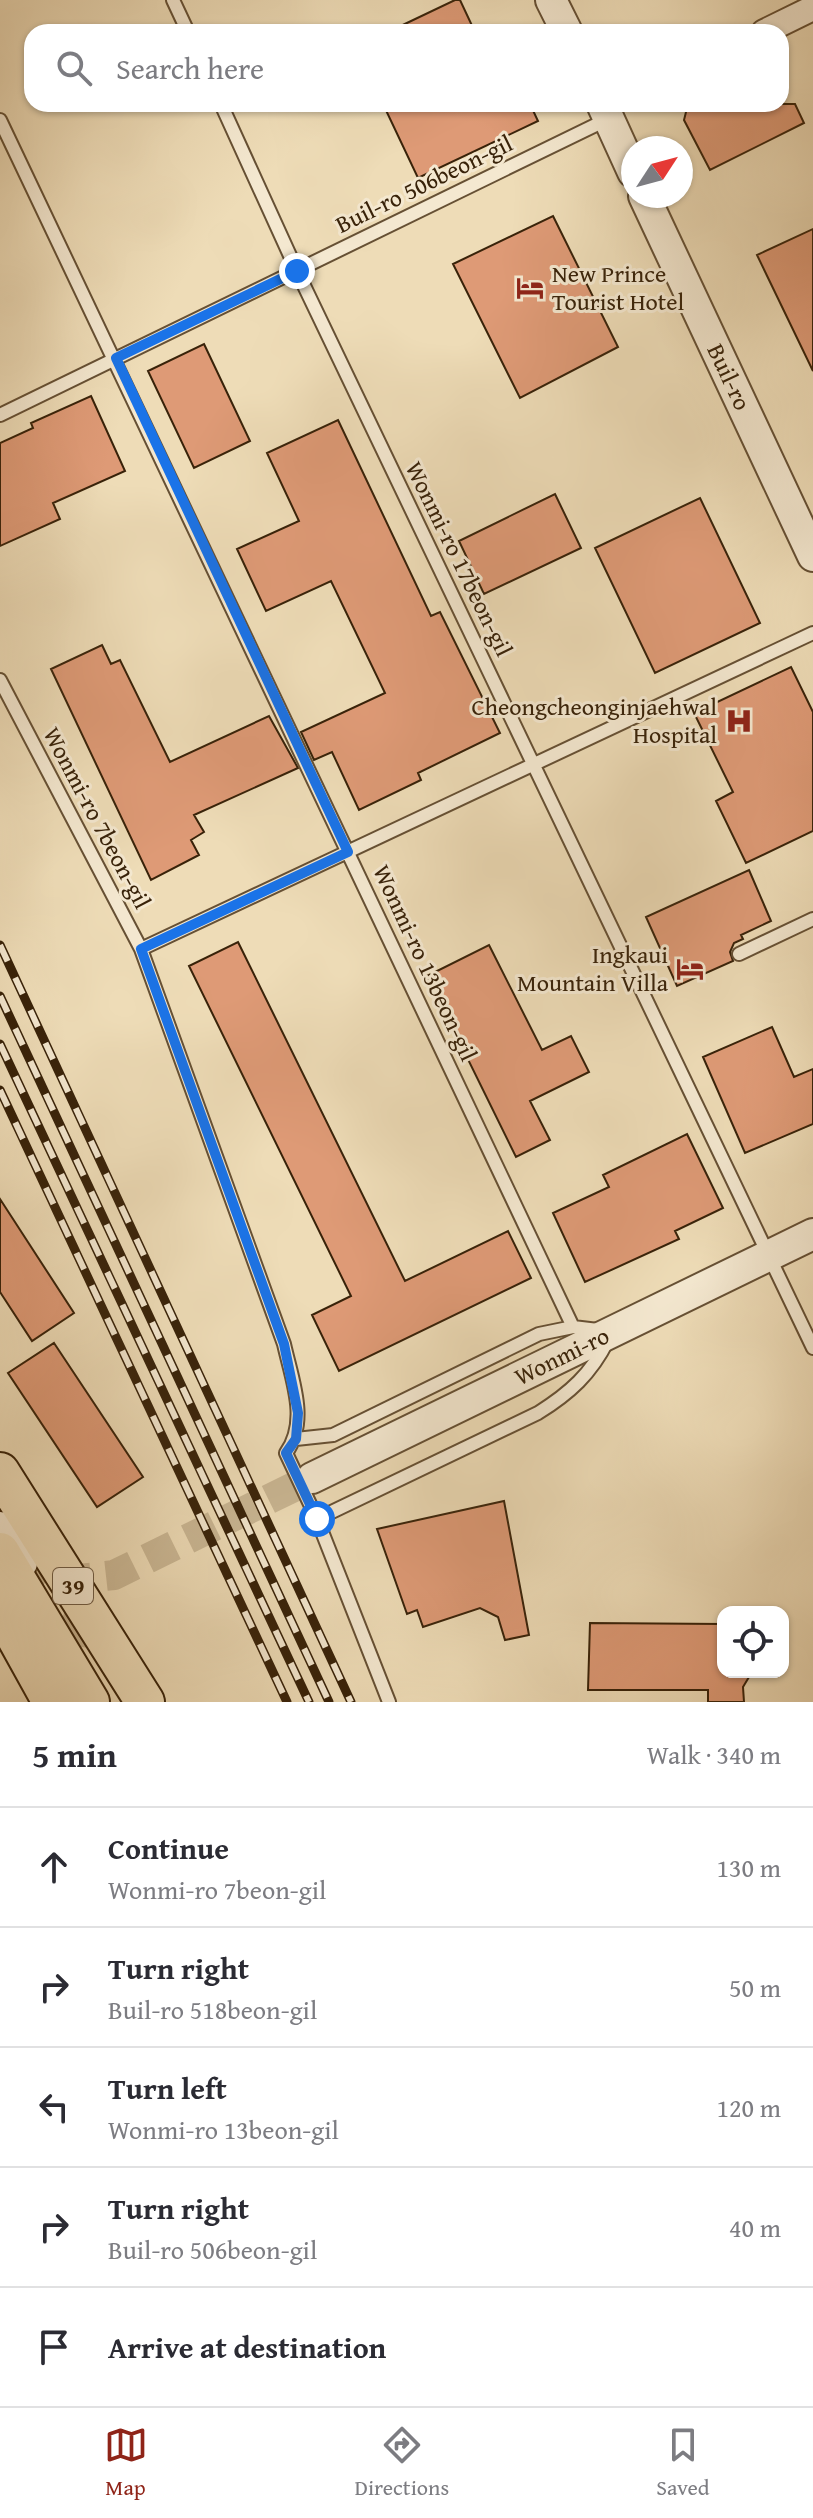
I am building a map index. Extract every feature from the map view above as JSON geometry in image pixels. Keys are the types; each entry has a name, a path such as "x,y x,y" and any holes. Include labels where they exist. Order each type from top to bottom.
{"main road":[{"name":"39","path":"0,1472 145,1702"},
{"name":"39","path":"11,1558 90,1702"},
{"path":"0,1608 52,1702"}],"street":[{"path":"551,0 563,24"},
{"path":"780,24 813,8"},
{"path":"608,112 621,143"},
{"name":"Buil-ro","path":"650,208 813,556"},
{"name":"Wonmi-ro","path":"312,1478 813,1234"},
{"path":"0,1527 11,1558"},
{"path":"74,1646 103,1702"}],"lane":[{"path":"173,0 184,24"},
{"name":"Wonmi-ro 17beon-gil","path":"225,112 297,271 813,1348"},
{"name":"Buil-ro 506beon-gil","path":"0,415 297,271 601,112"},
{"name":"Wonmi-ro 13beon-gil","path":"0,120 116,358 573,1327"},
{"path":"141,949 813,633"},
{"name":"Wonmi-ro 7beon-gil","path":"0,680 141,949 284,1344 298,1413 296,1439 286,1453 317,1519"},
{"path":"739,954 813,919"},
{"path":"296,1439 333,1435 539,1334 573,1327 612,1332 594,1367 568,1395 538,1413 317,1519 389,1702"}],"building":[{"path":"460,0 471,24 405,24"},
{"path":"789,104 795,104 804,123 710,170 684,120 686,112 789,112"},
{"path":"387,112 534,112 538,121 418,178"},
{"path":"553,216 618,347 520,398 453,264"},
{"path":"813,229 813,371 757,255"},
{"path":"204,344 250,441 194,468 148,371"},
{"path":"91,396 125,471 53,503 60,519 0,546 0,443 33,428 31,423"},
{"path":"338,420 431,616 440,612 500,733 418,773 421,780 359,810 332,752 314,760 301,732 385,693 331,581 266,611 237,549 299,521 267,453"},
{"path":"555,494 581,548 484,594 459,541"},
{"path":"700,498 760,623 655,673 595,548"},
{"path":"102,645 111,664 120,660 170,762 269,716 298,768 194,815 204,832 191,840 199,855 151,880 51,669"},
{"path":"791,667 813,712 813,831 746,863 716,801 733,792 694,713"},
{"path":"749,870 771,921 741,935 743,939 734,943 730,952 733,961 677,986 646,917"},
{"path":"238,942 405,1281 508,1231 531,1278 339,1371 312,1315 351,1296 189,966"},
{"path":"489,945 542,1050 571,1036 589,1072 530,1101 550,1140 516,1157 427,976"},
{"path":"772,1027 794,1077 813,1069 813,1124 745,1153 703,1057"},
{"path":"687,1134 723,1208 675,1231 679,1239 585,1282 553,1213 609,1187 603,1175"},
{"path":"0,1199 74,1313 32,1341 0,1292"},
{"path":"54,1343 143,1477 97,1507 8,1373"},
{"path":"504,1501 529,1635 505,1640 498,1617 480,1608 423,1627 417,1610 407,1614 377,1529"},
{"path":"590,1623 717,1624 717,1678 748,1678 743,1687 744,1702 708,1702 708,1690 588,1690"}],"tunnel":[{"path":"22,1563 51,1582 114,1575 312,1478"},
{"path":"74,1646 78,1618 97,1595"}],"railway":[{"path":"0,945 351,1702"},
{"path":"0,996 329,1702"},
{"path":"0,1044 309,1702"},
{"path":"0,1090 287,1702"}],"place":[{"name":"New Prince Tourist Hotel","path":"530,288"},
{"name":"Cheongcheonginjaehwal Hospital","path":"739,721"},
{"name":"Ingkaui Mountain Villa","path":"690,969"}],"route":[{"path":"297,271 116,358 348,852 141,949 284,1344 298,1413 296,1439 286,1453 317,1519"}]}
